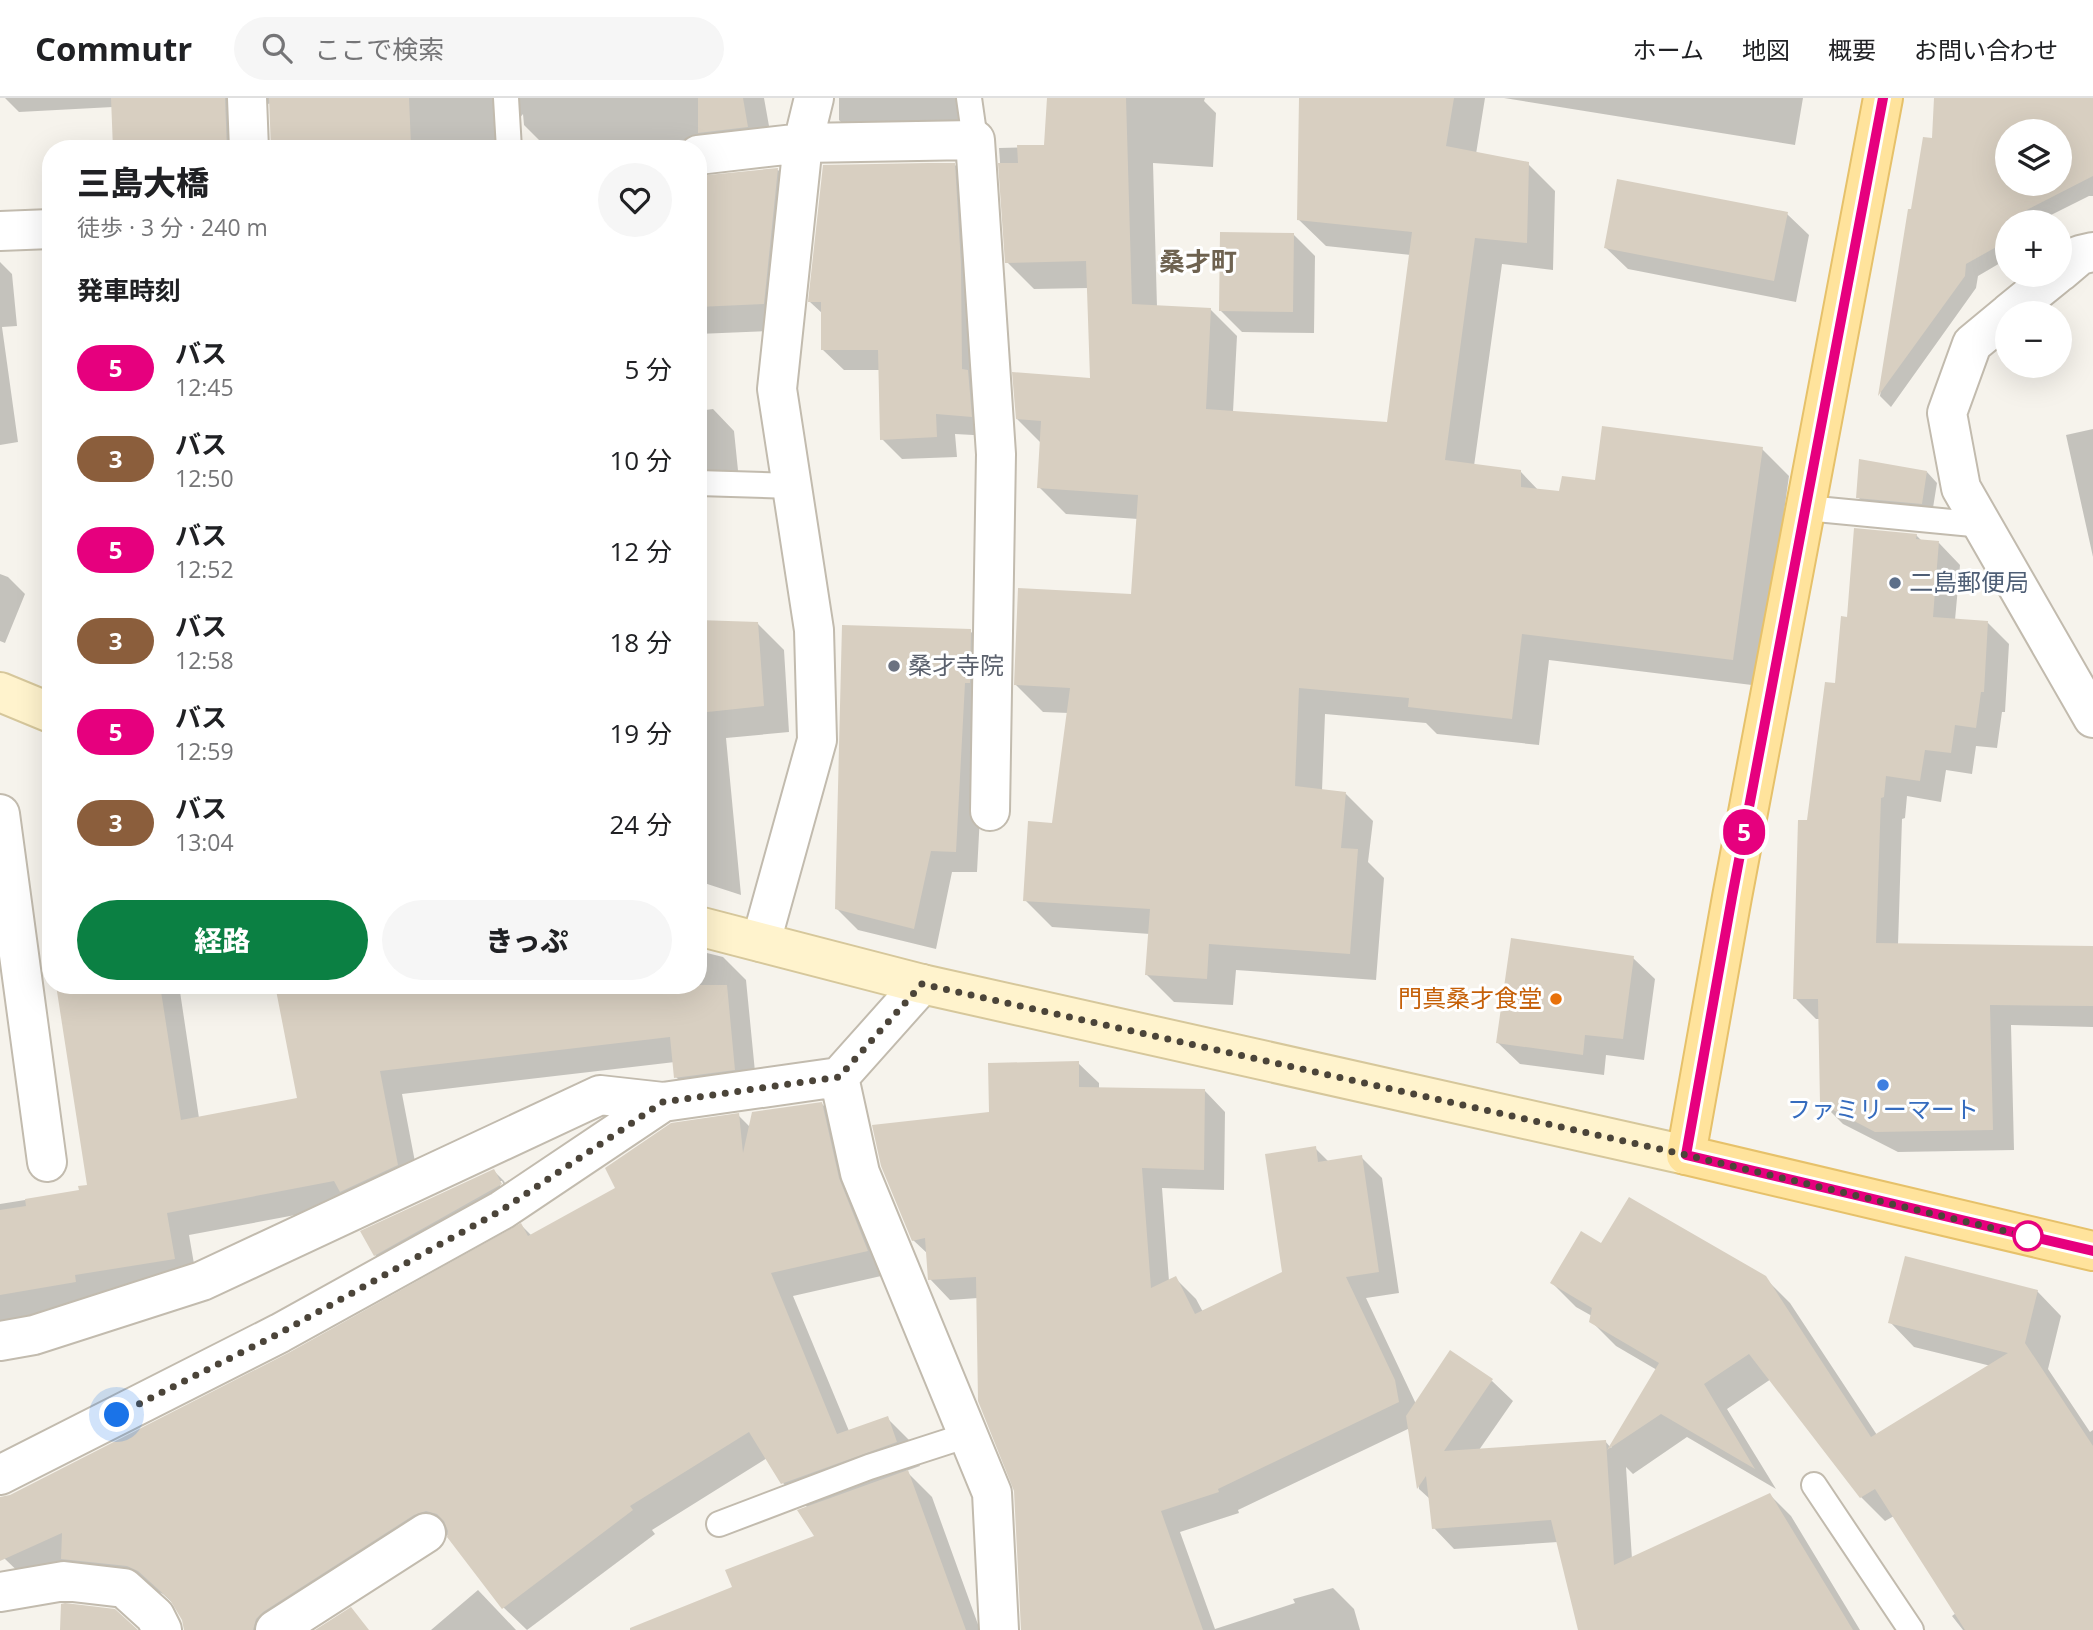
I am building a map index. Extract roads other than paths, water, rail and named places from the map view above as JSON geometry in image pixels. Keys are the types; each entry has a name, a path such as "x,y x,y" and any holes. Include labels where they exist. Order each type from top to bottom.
{"main road":[{"path":"1686,1155 1734,883 1883,98"},
{"path":"0,692 42,709"},
{"path":"707,928 922,984 1686,1155 2093,1251"}],"street":[{"path":"247,98 249,140"},
{"path":"761,942 817,740 814,630 776,389 803,144 814,98"},
{"path":"707,154 803,144 975,140 996,454 990,811"},
{"path":"0,231 42,229"},
{"path":"2072,262 2080,255 2093,253"},
{"path":"2024,301 2041,287"},
{"path":"1995,325 1972,344 1947,413 1961,488 2093,718"},
{"path":"0,814 47,1162"},
{"path":"0,1341 34,1335 202,1281 600,1095 663,1102 839,1077 922,984"},
{"path":"839,1077 860,1173 992,1493 999,1630"},
{"path":"0,1475 280,1333 502,1210 663,1102"},
{"path":"275,1630 426,1532"},
{"path":"0,1592 64,1581 124,1588 155,1616 162,1630"}],"lane":[{"path":"506,98 508,140"},
{"path":"969,98 975,140"},
{"path":"707,483 792,486"},
{"path":"1806,509 1983,525"},
{"path":"719,1524 869,1466 968,1436"},
{"path":"1814,1485 1912,1630"}],"place":[{"name":"二島郵便局","path":"1895,583"},
{"name":"桑才寺院","path":"894,666"},
{"name":"門真桑才食堂","path":"1556,999"},
{"name":"ファミリーマート","path":"1883,1085"}],"district":[{"name":"桑才町","path":"1198,262"}]}
